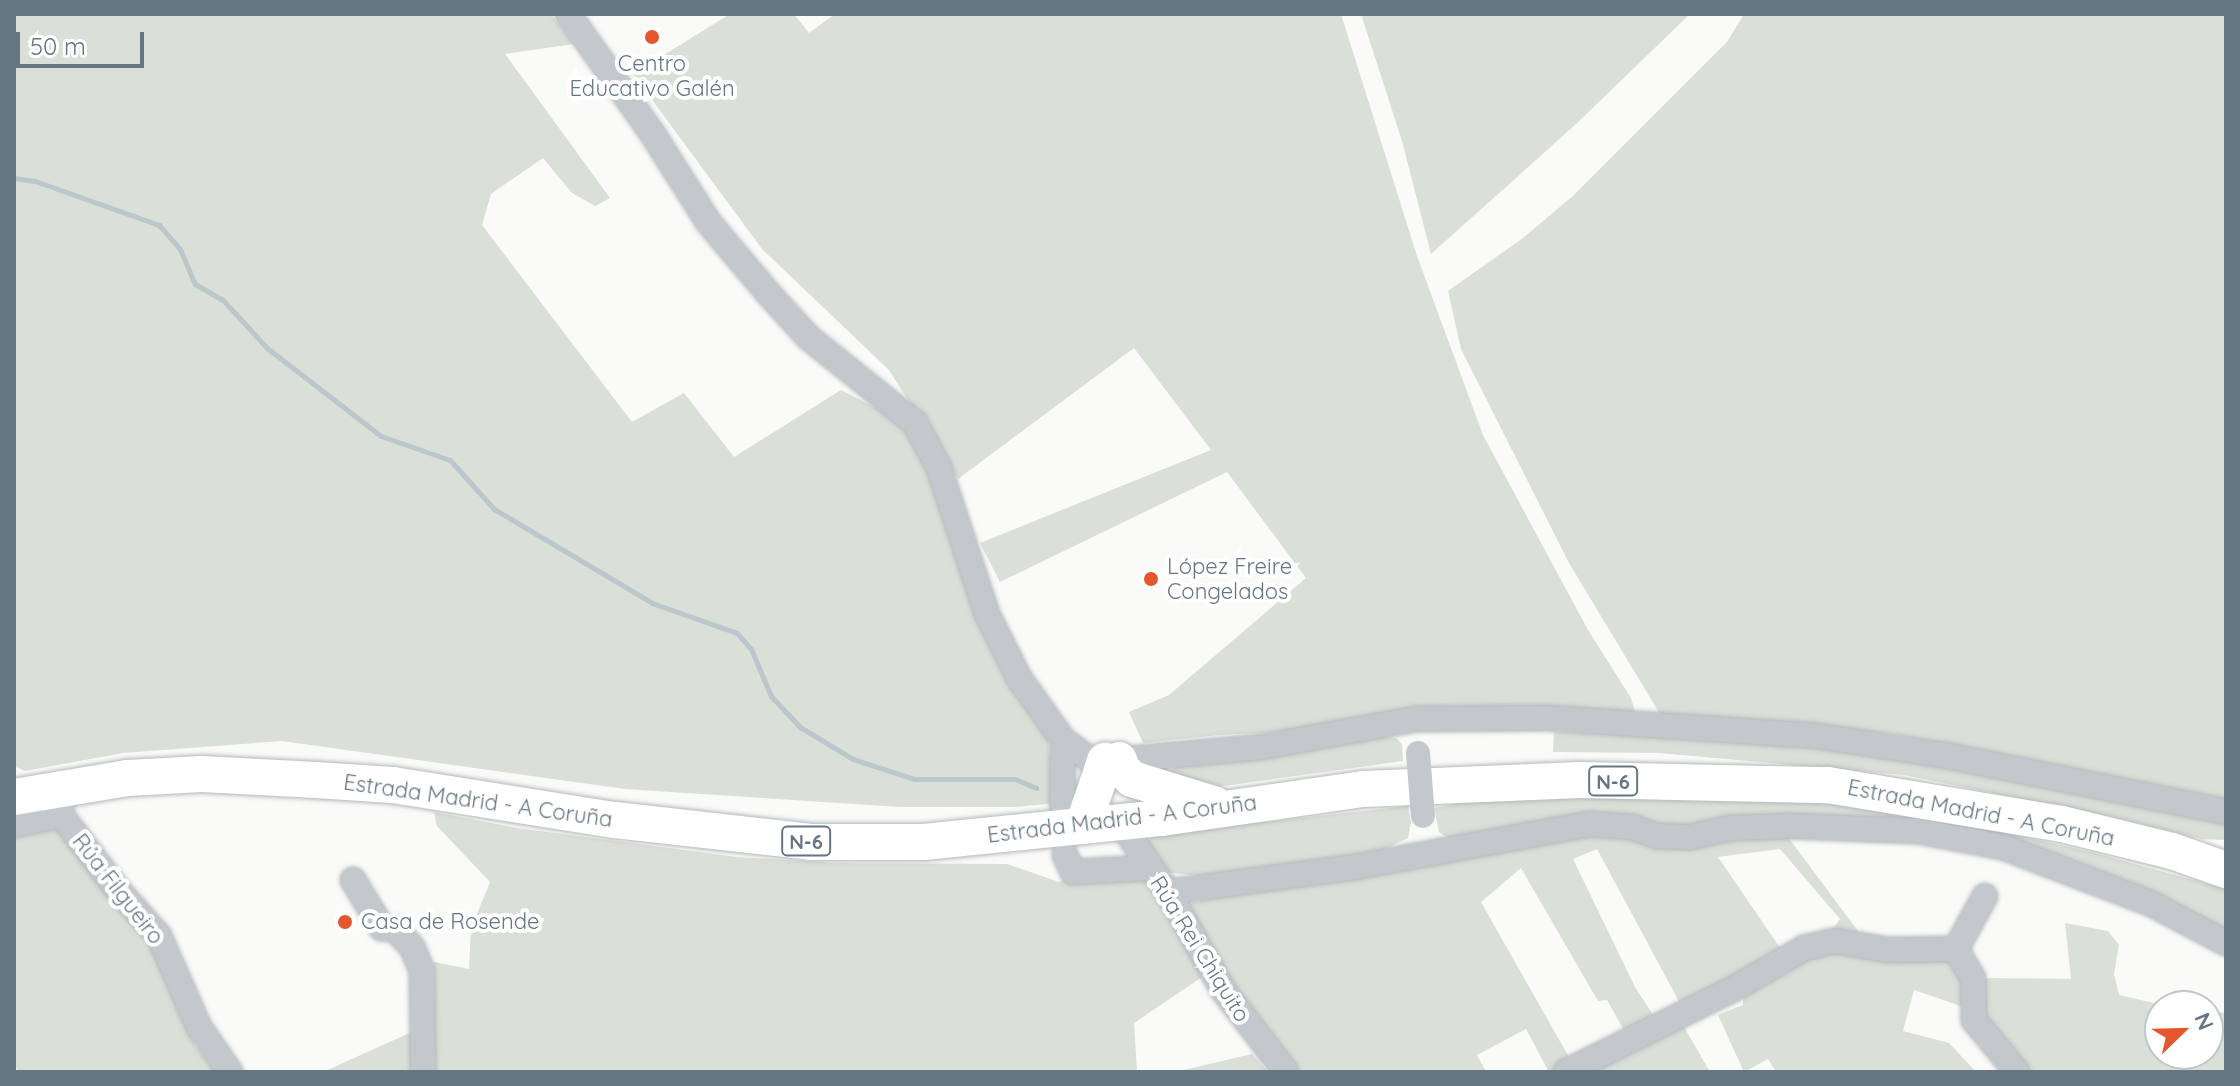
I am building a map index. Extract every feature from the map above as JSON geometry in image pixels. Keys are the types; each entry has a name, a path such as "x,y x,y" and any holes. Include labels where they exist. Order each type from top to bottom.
{"highway":[{"path":"1070,828 1112,760 1132,779 1171,794 1231,808"},
{"name":"Estrada Madrid - A Coruña","path":"36,794 127,778 202,774 362,783 615,820 811,842 924,842 1120,822 1363,789 1490,782 1828,785 2062,824 2226,870"},
{"path":"2189,858 2226,851"}],"street":[{"path":"568,14 652,133 709,223 751,274 808,337 915,423 939,468 987,614 1019,678 1063,740 1089,759 1112,760 1261,747 1416,719 1547,718 1818,736 1949,756 2226,812"},
{"path":"1416,719 1426,853"},
{"path":"1063,740 1073,872 1148,868"},
{"path":"14,825 36,794"},
{"name":"Rúa Filgueiro","path":"36,794 159,936 199,1027 230,1072"},
{"name":"Rúa Rei Chiquito","path":"1120,822 1148,868 1168,892 1223,990 1286,1072"},
{"path":"1168,892 1355,867 1590,824 1632,827 1657,836 1690,837 1731,828 1791,826 1918,831 2003,847 2150,903 2226,943"},
{"path":"353,880 382,928 395,929 412,947 422,970 423,1072"},
{"path":"1956,949 1985,896"},
{"path":"1566,1072 1737,987 1804,948 1835,941 1888,950 1956,949"},
{"path":"1956,949 1973,979 1974,1020 2017,1072"}],"shaded area":[{"path":"14,14 551,14 574,44 505,54 610,198 595,206 572,193 543,158 491,194 482,225 632,422 684,393 734,457 841,390 898,419 920,445 1047,731 1055,803 1015,807 900,807 625,789 282,741 123,753 25,771 14,766"},
{"path":"730,14 794,14 809,33 835,14 1341,14 1417,256 1483,435 1588,630 1631,698 1636,715 1219,735 1143,743 1129,712 1169,695 1306,578 1227,472 1000,582 980,543 1211,450 1134,348 958,479 889,370 762,249 633,74"},
{"path":"1361,14 1690,14 1575,125 1431,254 1402,141"},
{"path":"1744,14 2226,14 2226,802 2051,772 1894,734 1660,714 1569,563 1461,349 1448,291 1523,238 1574,195 1727,42"},
{"path":"1554,732 1714,735 1853,748 2226,820 2226,840 2201,839 2117,818 1904,775 1659,753 1553,752"},
{"path":"1372,736 1396,738 1402,744 1403,761 1202,789 1156,781 1176,767"},
{"path":"1513,793 1792,800 1940,818 2095,853 2226,889 2226,932 2010,843 1672,829 1449,839 1439,832 1434,808"},
{"path":"1408,806 1411,822 1408,838 1376,853 1200,876 1163,872 1146,842 1157,834"},
{"path":"434,812 517,828 737,857 836,863 1007,864 1059,882 1073,876 1140,872 1208,973 1134,1023 1137,1072 425,1072 434,962 469,969 471,928 490,882 437,826"},
{"path":"55,822 156,949 195,1046 218,1072 18,1072 14,1063 14,831"},
{"path":"1591,833 1704,841 1788,837 1863,938 1830,933 1840,919 1780,849 1718,857 1785,955 1682,1007 1597,849 1573,859 1635,987 1655,1018 1624,1030 1607,1000 1598,1001 1521,868 1481,902 1570,1059 1549,1072 1526,1029 1477,1055 1486,1072 1296,1072 1279,1056 1185,912 1192,903 1207,899"},
{"path":"2065,923 2108,931 2119,945 2114,974 2119,995 2144,1001 2144,1070 2224,1070 2224,1013 2226,1072 2024,1072 1984,1023 1979,978 2071,979"},
{"path":"1811,952 1954,958 1964,975 1964,1007 1914,990 1903,1031 1949,1043 1976,1072 1776,1072 1768,1059 1744,1072 1718,1015 1743,1005 1743,995"},
{"path":"1680,1020 1710,1072 1579,1072"},
{"path":"414,1031 415,1072 323,1072"},
{"path":"1252,1054 1268,1072 1175,1072"}],"waterway":[{"path":"14,178 35,181 159,225 180,249 195,284 223,300 267,348 381,436 450,460 494,509 652,603 737,633 751,649 771,696 800,727 853,759 914,779 1015,779 1036,788"}],"place":[{"name":"Centro Educativo Galén","path":"652,37"},
{"name":"López Freire Congelados","path":"1151,579"},
{"name":"Casa de Rosende","path":"345,922"}]}
